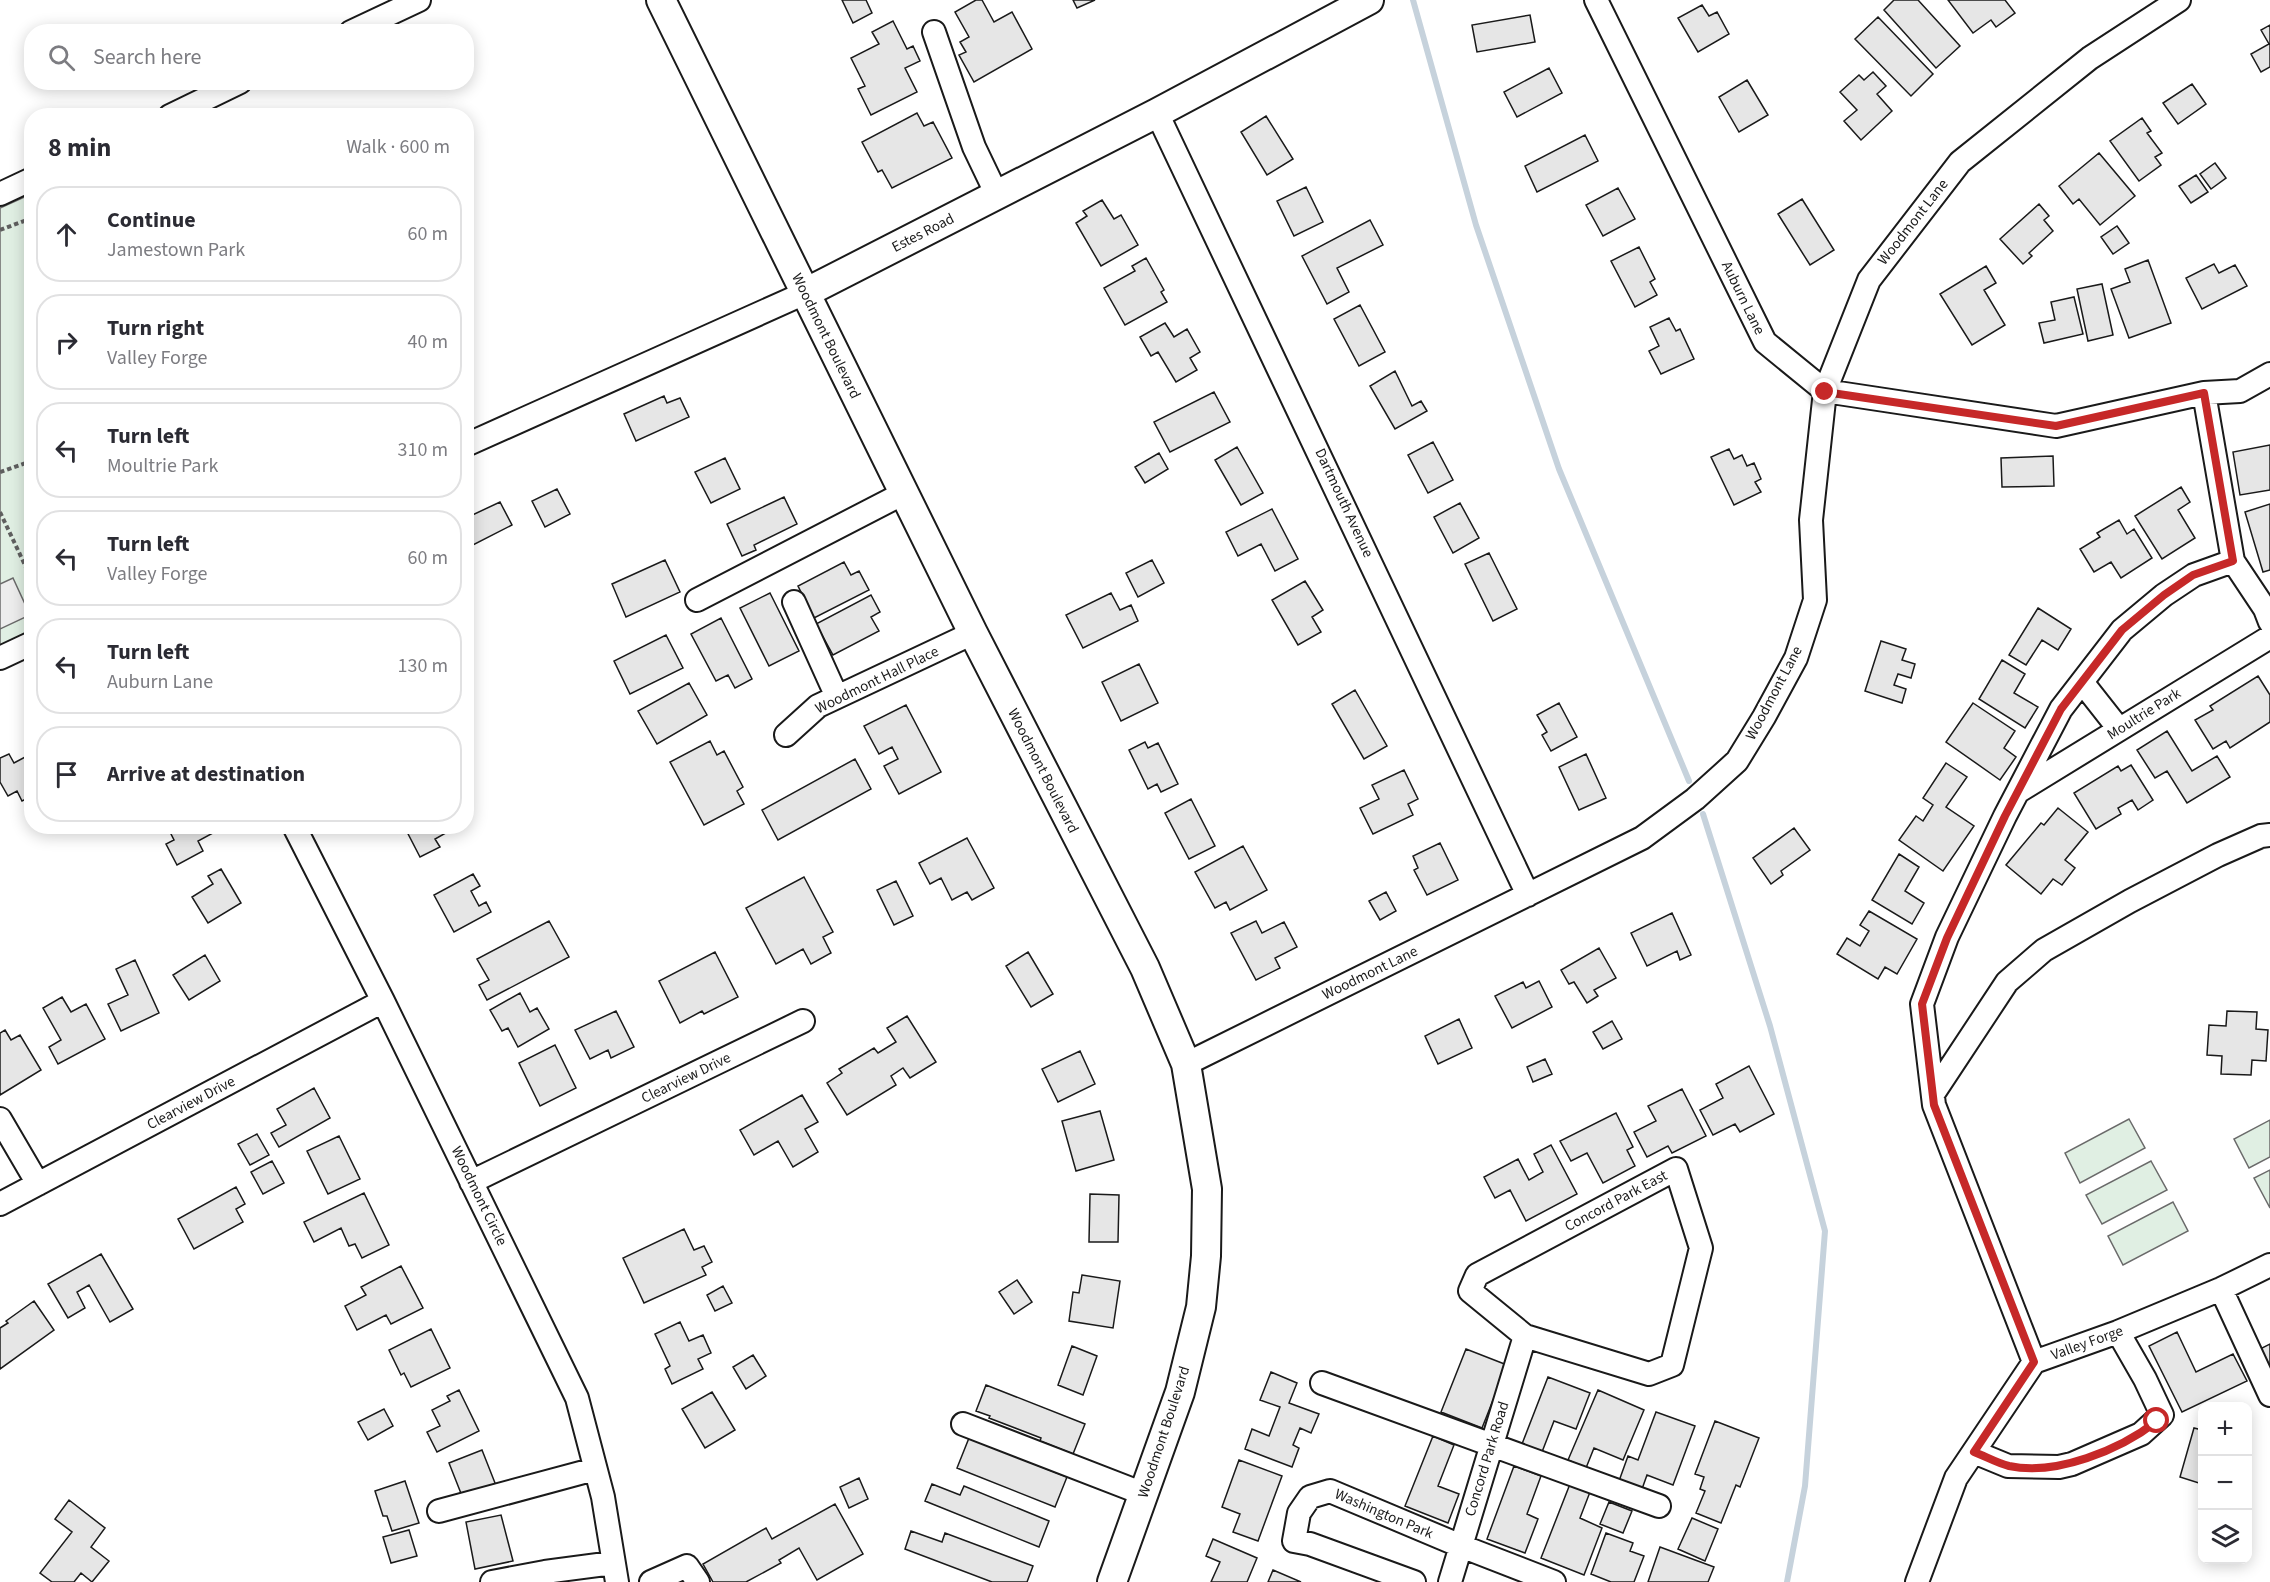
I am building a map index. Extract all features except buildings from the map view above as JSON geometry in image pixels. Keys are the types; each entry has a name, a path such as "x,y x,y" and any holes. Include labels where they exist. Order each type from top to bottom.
{"main road":[{"name":"Woodmont Boulevard","path":"661,0 973,633 1145,968 1186,1064 1207,1189 1206,1256 1201,1307 1180,1392 1112,1582"},
{"name":"Estes Road","path":"805,293 1157,113 1370,0"}],"street":[{"path":"368,24 419,0"},
{"name":"Auburn Lane","path":"1596,0 1765,342 1825,392"},
{"name":"Woodmont Lane","path":"1186,1064 1642,838 1695,799 1737,761 1796,658 1815,600 1811,520 1825,392 1869,280 1960,162 2090,58 2179,0"},
{"path":"934,32 974,147 997,195"},
{"path":"186,108 224,90"},
{"name":"Dartmouth Avenue","path":"1157,113 1528,895"},
{"path":"0,194 24,183"},
{"name":"Estes Road","path":"474,441 805,293"},
{"path":"1825,392 2056,426 2204,393 2240,392 2270,374"},
{"path":"2204,393 2233,561 2268,612"},
{"path":"697,600 904,493"},
{"path":"2034,1362 1934,1105 1922,1004 1947,938 2017,792 2061,709 2122,630 2164,595 2193,575 2233,561"},
{"path":"794,602 837,697"},
{"name":"Woodmont Hall Place","path":"786,735 818,706 973,633"},
{"name":"Moultrie Park","path":"2017,792 2270,637"},
{"path":"0,658 24,647"},
{"path":"2082,682 2120,729"},
{"name":"Woodmont Circle","path":"298,834 383,1001 577,1398 603,1497 615,1577"},
{"path":"1933,1094 2007,982 2044,950 2218,855 2261,836 2270,835"},
{"name":"Clearview Drive","path":"0,1204 383,1001"},
{"name":"Clearview Drive","path":"471,1182 803,1021"},
{"path":"0,1119 38,1184"},
{"name":"Concord Park East","path":"1676,1170 1701,1248 1672,1365 1649,1374 1525,1336 1470,1291 1477,1275 1676,1170"},
{"name":"Valley Forge","path":"1917,1582 1956,1478 2034,1362 2118,1332 2221,1289 2270,1265"},
{"path":"2221,1289 2270,1395"},
{"path":"1974,1452 2008,1466 2059,1467 2072,1464 2141,1434 2157,1421 2162,1415 2145,1379 2118,1332"},
{"name":"Concord Park Road","path":"1450,1582 1525,1336"},
{"path":"1322,1383 1659,1506"},
{"path":"963,1424 1144,1494"},
{"path":"439,1511 595,1469"},
{"name":"Washington Park","path":"1414,1582 1310,1544 1293,1541 1299,1514 1310,1497 1330,1491 1554,1582"},
{"path":"651,1582 687,1566 698,1582"},
{"path":"492,1582 545,1572 615,1577"}],"path":[{"path":"0,230 24,221"},
{"path":"0,472 24,464"},
{"path":"0,512 24,563"}],"green space":[{"path":"24,197 24,636 0,648 0,208"},
{"path":"2129,1119 2145,1148 2080,1183 2065,1153"},
{"path":"2270,1120 2270,1157 2249,1168 2234,1139"},
{"path":"2151,1161 2167,1190 2102,1224 2086,1195"},
{"path":"2270,1170 2270,1208 2254,1178"},
{"path":"2173,1202 2188,1231 2123,1265 2108,1236"}],"shaded area":[{"path":"13,578 24,602 24,618 0,629 0,584"}],"waterway":[{"path":"1413,0 1476,225 1559,469 1689,781"},
{"path":"1703,814 1770,1026 1825,1231 1805,1486 1787,1582"}],"route":[{"path":"1825,392 2056,426 2204,393 2233,561 2193,575 2164,595 2122,630 2061,709 2005,816 1947,938 1922,1004 1934,1105 2034,1362 1974,1452 2008,1466 2059,1467 2072,1464 2141,1434 2157,1421"}]}
